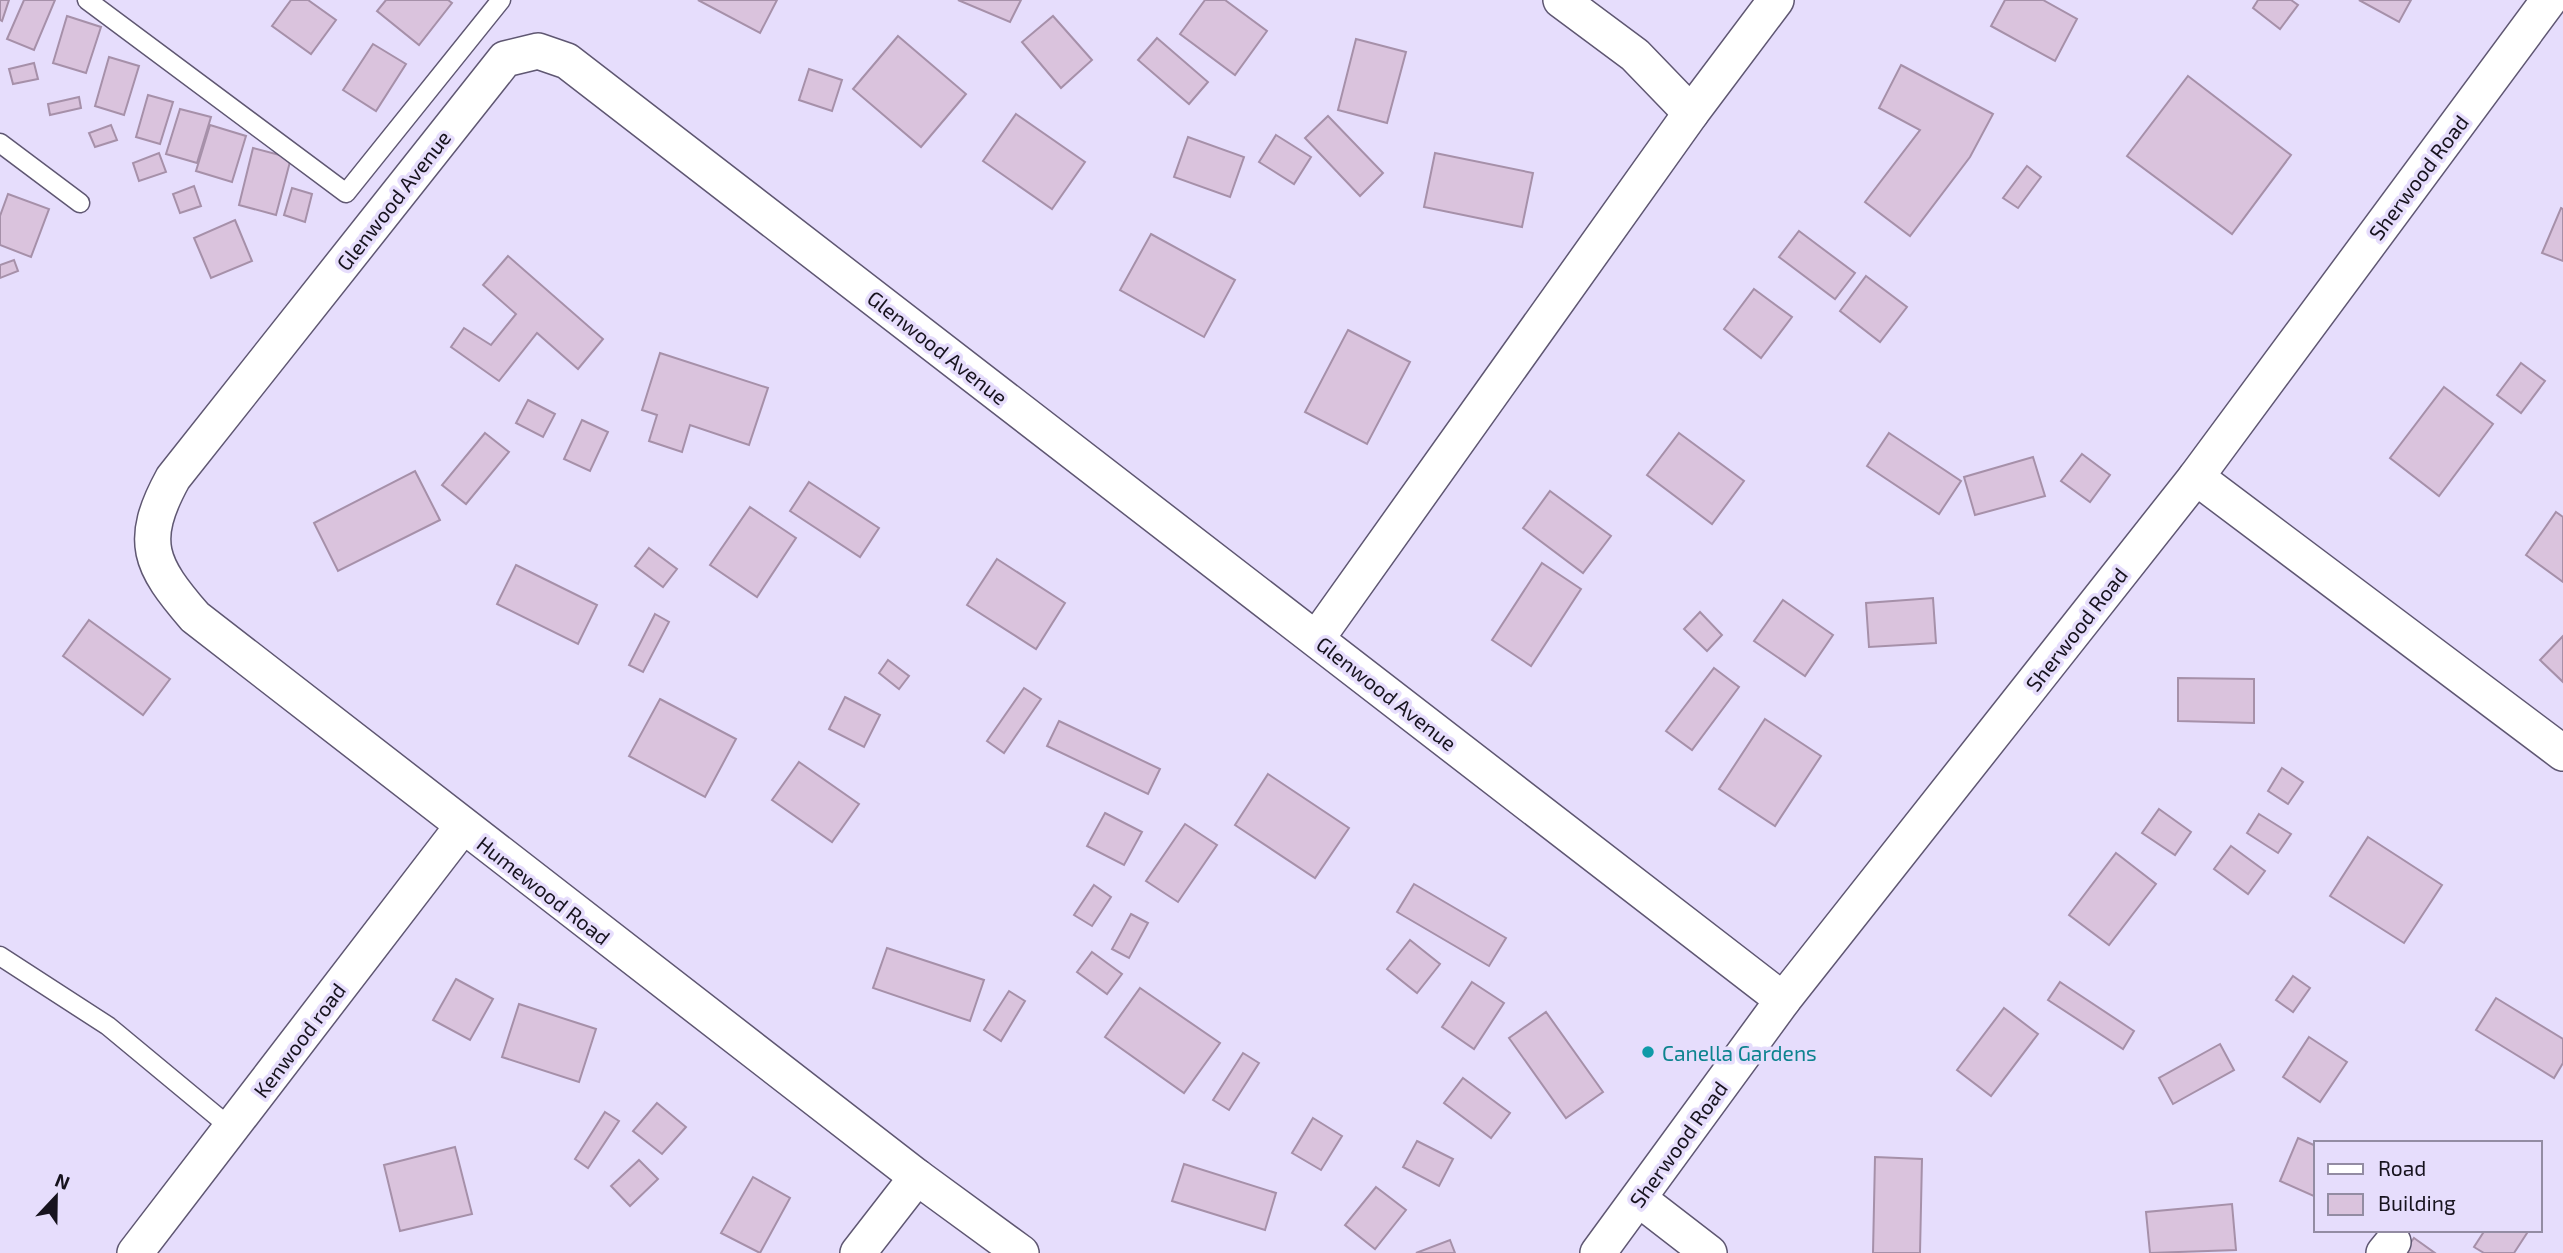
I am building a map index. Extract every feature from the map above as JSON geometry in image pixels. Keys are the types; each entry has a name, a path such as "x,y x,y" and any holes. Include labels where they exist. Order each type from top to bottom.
{"street":[{"path":"1561,0 1635,55 1691,113"},
{"path":"1317,638 1691,113 1776,0"},
{"name":"Sherwood Road","path":"1598,1253 1783,1000 2196,477 2549,0"},
{"name":"Glenwood Avenue","path":"173,478 505,59 538,51 567,61 1783,1000"},
{"path":"2196,477 2563,753"},
{"name":"Humewood Road","path":"173,478 152,528 155,556 164,581 195,617 462,827 917,1177 1021,1253"},
{"name":"Kenwood road","path":"135,1253 462,827"},
{"path":"858,1253 917,1177"},
{"path":"1639,1199 1709,1253"}],"lane":[{"path":"87,0 346,193 501,0"},
{"path":"0,143 80,203"},
{"path":"0,956 108,1026 231,1128"}],"building":[{"path":"0,0 9,0 2,21 0,20"},
{"path":"24,0 55,0 34,50 7,39"},
{"path":"291,0 308,0 336,20 311,54 272,26"},
{"path":"386,0 448,0 452,3 419,45 377,11"},
{"path":"698,0 777,0 760,33"},
{"path":"958,0 1021,0 1010,22"},
{"path":"1205,0 1225,0 1267,31 1235,75 1180,34"},
{"path":"2005,0 2043,0 2077,19 2055,61 1991,26"},
{"path":"2258,0 2291,0 2298,5 2280,29 2253,8"},
{"path":"2359,0 2411,0 2399,22"},
{"path":"67,16 101,27 86,73 53,63"},
{"path":"1053,16 1092,60 1061,88 1022,42"},
{"path":"898,36 966,94 921,147 853,89"},
{"path":"1157,38 1208,82 1189,104 1138,60"},
{"path":"1356,39 1406,52 1387,123 1338,110"},
{"path":"373,44 406,64 376,111 343,90"},
{"path":"109,57 139,66 124,115 95,106"},
{"path":"34,63 38,79 13,84 9,69"},
{"path":"1901,65 1993,114 1970,157 1910,236 1865,202 1920,130 1879,108"},
{"path":"809,69 842,80 832,111 799,100"},
{"path":"2188,76 2291,155 2232,234 2127,156"},
{"path":"148,95 173,102 160,144 136,137"},
{"path":"79,97 81,108 50,115 48,104"},
{"path":"180,109 211,117 197,163 166,154"},
{"path":"1016,114 1085,162 1052,209 983,161"},
{"path":"1328,116 1383,173 1360,196 1305,138"},
{"path":"111,125 117,140 95,147 89,133"},
{"path":"210,125 246,136 232,182 196,171"},
{"path":"1276,135 1311,157 1294,184 1259,162"},
{"path":"1188,137 1244,157 1230,197 1174,177"},
{"path":"253,148 291,158 276,215 239,205"},
{"path":"159,153 166,172 139,181 133,163"},
{"path":"1435,153 1533,173 1522,227 1424,207"},
{"path":"2027,166 2041,177 2018,208 2003,198"},
{"path":"194,186 201,206 180,213 173,194"},
{"path":"292,188 312,194 305,222 284,215"},
{"path":"8,194 49,209 31,257 0,245 0,216"},
{"path":"2561,208 2563,209 2563,261 2542,253"},
{"path":"235,220 252,261 211,278 194,238"},
{"path":"1799,231 1855,273 1835,299 1779,257"},
{"path":"1151,234 1235,280 1204,337 1120,290"},
{"path":"508,256 603,339 578,369 537,333 499,381 451,347 464,328 491,345 516,314 483,285"},
{"path":"14,260 18,271 0,278 0,265"},
{"path":"1866,276 1907,307 1880,342 1840,311"},
{"path":"1754,289 1792,317 1761,358 1724,329"},
{"path":"1348,330 1410,362 1367,444 1305,412"},
{"path":"660,353 768,388 749,445 690,425 682,452 649,441 657,415 642,410"},
{"path":"2521,363 2545,381 2521,413 2497,395"},
{"path":"2444,387 2493,424 2439,496 2390,458"},
{"path":"528,400 555,414 543,437 516,423"},
{"path":"582,420 608,432 590,471 564,459"},
{"path":"485,433 509,452 466,504 442,485"},
{"path":"1679,433 1744,481 1712,524 1647,475"},
{"path":"1889,433 1961,481 1939,514 1867,466"},
{"path":"2082,454 2110,475 2090,502 2061,481"},
{"path":"2033,457 2045,496 1975,515 1964,477"},
{"path":"415,471 440,520 338,571 314,523"},
{"path":"809,482 879,528 860,557 790,511"},
{"path":"1550,491 1611,536 1583,573 1523,528"},
{"path":"750,507 796,538 757,597 710,565"},
{"path":"2556,512 2563,517 2563,582 2526,555"},
{"path":"649,548 677,569 663,587 635,566"},
{"path":"997,559 1065,603 1036,649 967,605"},
{"path":"1542,563 1581,589 1531,666 1492,640"},
{"path":"516,565 597,605 578,644 497,604"},
{"path":"1933,598 1936,643 1869,647 1866,603"},
{"path":"1783,600 1833,635 1805,676 1754,641"},
{"path":"1700,612 1722,635 1707,651 1684,629"},
{"path":"655,614 669,622 643,672 629,665"},
{"path":"89,620 170,679 143,715 63,656"},
{"path":"2563,636 2563,682 2540,660"},
{"path":"888,660 909,676 899,689 879,673"},
{"path":"1714,668 1739,687 1692,750 1666,731"},
{"path":"2178,678 2254,679 2254,723 2178,721"},
{"path":"1024,688 1041,699 1004,753 987,741"},
{"path":"845,697 880,715 864,747 829,729"},
{"path":"660,699 736,739 705,797 629,756"},
{"path":"1765,719 1821,756 1775,826 1719,789"},
{"path":"1059,721 1160,769 1148,794 1047,746"},
{"path":"799,762 859,804 832,842 772,800"},
{"path":"2282,768 2303,782 2288,804 2268,791"},
{"path":"1268,774 1349,828 1315,878 1235,825"},
{"path":"2159,809 2191,832 2175,855 2142,833"},
{"path":"1105,813 1142,832 1124,865 1087,846"},
{"path":"2259,814 2291,834 2278,853 2247,833"},
{"path":"1185,824 1217,845 1178,902 1146,881"},
{"path":"2368,837 2442,885 2404,943 2330,896"},
{"path":"2231,846 2265,871 2248,894 2214,869"},
{"path":"2116,853 2156,884 2109,945 2069,915"},
{"path":"1414,884 1506,938 1489,966 1397,912"},
{"path":"1094,885 1111,897 1092,926 1074,915"},
{"path":"1131,914 1148,923 1129,958 1112,949"},
{"path":"1410,940 1440,964 1417,993 1387,969"},
{"path":"887,948 984,980 970,1021 873,988"},
{"path":"1092,952 1122,974 1107,994 1077,972"},
{"path":"2293,976 2310,988 2293,1012 2276,1000"},
{"path":"456,979 493,999 470,1040 433,1020"},
{"path":"1472,982 1504,1003 1474,1049 1442,1027"},
{"path":"2060,982 2134,1031 2123,1049 2048,1000"},
{"path":"1140,988 1220,1043 1184,1093 1105,1037"},
{"path":"1009,991 1025,1001 1001,1041 984,1030"},
{"path":"2496,998 2563,1039 2563,1063 2554,1078 2476,1030"},
{"path":"519,1004 596,1029 579,1082 502,1057"},
{"path":"2004,1008 2038,1034 1991,1096 1957,1070"},
{"path":"1546,1012 1603,1092 1566,1118 1509,1038"},
{"path":"2309,1037 2347,1062 2320,1102 2283,1077"},
{"path":"2220,1044 2234,1070 2173,1104 2159,1078"},
{"path":"1243,1053 1259,1063 1229,1110 1213,1100"},
{"path":"1463,1078 1510,1113 1491,1138 1444,1103"},
{"path":"657,1103 686,1127 662,1154 633,1131"},
{"path":"605,1112 619,1121 588,1168 575,1159"},
{"path":"1313,1118 1342,1136 1321,1170 1292,1153"},
{"path":"2298,1138 2314,1145 2314,1196 2280,1181"},
{"path":"1417,1141 1453,1159 1439,1186 1403,1167"},
{"path":"455,1147 472,1214 400,1231 384,1165"},
{"path":"1875,1157 1922,1159 1920,1253 1873,1253"},
{"path":"639,1160 658,1179 630,1206 611,1186"},
{"path":"1184,1164 1276,1193 1265,1230 1172,1201"},
{"path":"753,1177 790,1198 760,1253 721,1233"},
{"path":"1376,1187 1406,1210 1375,1249 1345,1225"},
{"path":"2232,1204 2236,1250 2150,1253 2146,1212"},
{"path":"2484,1232 2528,1232 2514,1253 2484,1253 2474,1247"},
{"path":"2414,1238 2435,1253 2403,1253"},
{"path":"1450,1240 1455,1253 1416,1253"}],"place":[{"name":"Canella Gardens","path":"1648,1052"}]}
